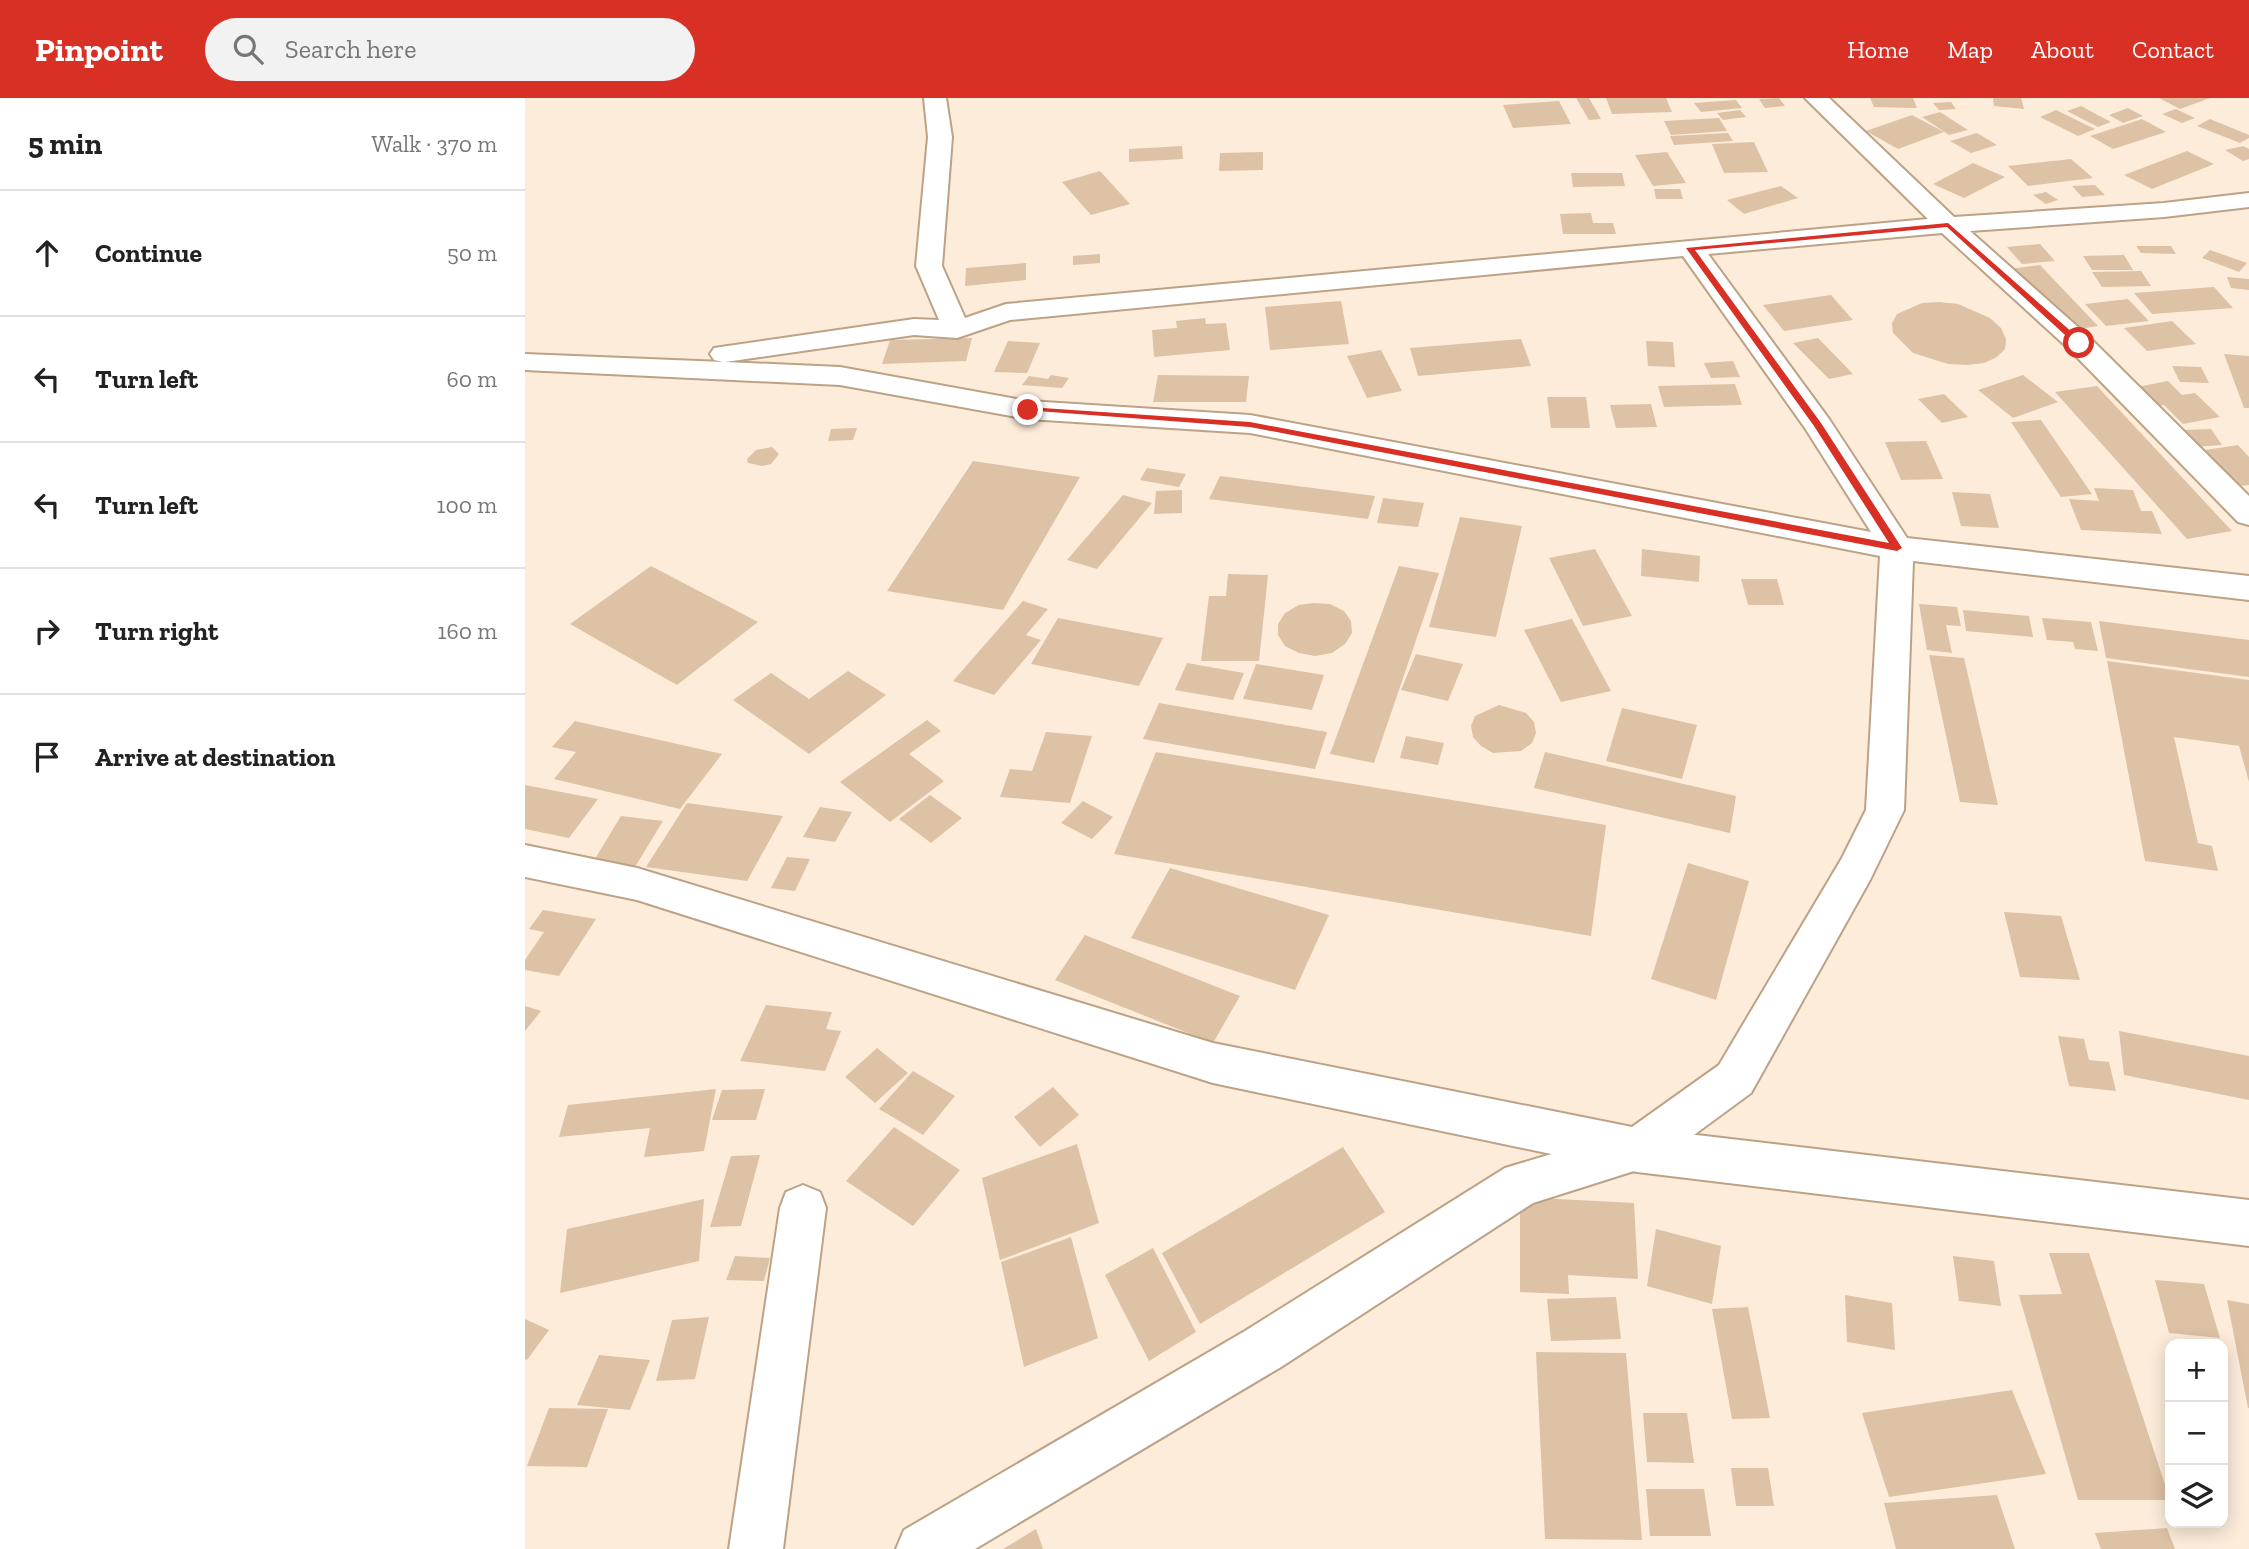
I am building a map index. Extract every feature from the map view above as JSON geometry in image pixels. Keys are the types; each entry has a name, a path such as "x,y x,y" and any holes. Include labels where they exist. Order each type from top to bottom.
{"street":[{"path":"936,98 940,137 929,266 957,330"},
{"path":"1816,98 1948,225 2079,343 2249,515"},
{"path":"632,367 914,327 957,330 1006,312 1690,248 1948,225 2164,210 2249,200"},
{"path":"923,1549 1263,1349 1521,1184 1637,1150 1735,1079 1856,869 1885,810 1897,548 1818,425 1690,248"},
{"path":"525,362 840,376 1028,410 1250,424 1897,548 2249,588"},
{"path":"525,861 637,884 1213,1063 1637,1150 2249,1223"},
{"path":"756,1549 803,1208"}],"building":[{"path":"1576,98 1589,98 1601,119 1589,120"},
{"path":"1606,98 1666,98 1672,112 1612,114"},
{"path":"1779,98 1785,106 1765,108 1759,99"},
{"path":"1870,98 1913,98 1917,108 1874,107"},
{"path":"1993,98 2021,98 2024,109 1994,106"},
{"path":"2159,98 2210,98 2180,109"},
{"path":"1736,100 1742,108 1701,112 1694,103"},
{"path":"1559,101 1571,124 1513,128 1503,105"},
{"path":"1951,102 1956,109 1939,110 1933,103"},
{"path":"2081,106 2111,122 2098,127 2067,111"},
{"path":"2128,108 2143,116 2123,123 2109,115"},
{"path":"2176,109 2195,118 2182,123 2162,114"},
{"path":"1740,110 1746,117 1723,120 1717,113"},
{"path":"2056,110 2095,129 2078,136 2040,117"},
{"path":"1940,112 1968,130 1949,135 1922,117"},
{"path":"1912,115 1944,132 1898,149 1866,131"},
{"path":"1719,118 1727,131 1671,135 1664,121"},
{"path":"2142,119 2166,132 2113,149 2090,136"},
{"path":"2210,119 2249,135 2249,138 2240,143 2197,126"},
{"path":"1728,133 1733,141 1674,145 1670,136"},
{"path":"1977,133 1997,145 1971,153 1950,141"},
{"path":"1754,142 1768,172 1724,173 1712,144"},
{"path":"1182,146 1183,159 1129,162 1129,149"},
{"path":"2243,146 2249,149 2249,159 2243,161 2225,150"},
{"path":"2187,151 2214,164 2152,189 2124,175"},
{"path":"1263,152 1263,170 1219,171 1220,153"},
{"path":"1667,152 1686,183 1653,186 1635,155"},
{"path":"2071,159 2093,178 2028,186 2008,166"},
{"path":"1973,163 2005,177 1964,198 1933,184"},
{"path":"1100,171 1130,204 1091,215 1062,182"},
{"path":"1571,173 1622,173 1625,186 1573,187"},
{"path":"2095,185 2105,195 2082,197 2072,186"},
{"path":"1781,186 1798,198 1744,214 1727,200"},
{"path":"1654,189 1680,189 1683,199 1656,199"},
{"path":"2046,192 2058,200 2046,204 2033,195"},
{"path":"1591,213 1593,223 1613,223 1616,234 1563,234 1560,214"},
{"path":"2040,244 2055,261 2022,264 2007,247"},
{"path":"2136,246 2171,246 2176,254 2141,253"},
{"path":"2210,250 2247,263 2239,272 2202,258"},
{"path":"1100,254 1100,263 1073,265 1073,256"},
{"path":"2124,255 2133,270 2092,270 2083,256"},
{"path":"1026,263 1026,280 965,286 966,268"},
{"path":"2040,265 2098,326 2066,331 2009,269"},
{"path":"2141,271 2151,286 2102,287 2092,272"},
{"path":"2227,277 2249,279 2249,290 2231,288"},
{"path":"2214,287 2233,308 2152,314 2134,293"},
{"path":"1831,295 1853,320 1784,331 1763,305"},
{"path":"2128,299 2149,321 2106,326 2085,304"},
{"path":"1341,301 1349,344 1270,350 1265,307"},
{"path":"1922,303 1958,304 1990,318 2001,328 2006,339 2005,349 1997,357 1984,363 1967,365 1948,364 1913,353 1893,333 1892,323 1897,314"},
{"path":"1205,318 1206,324 1226,323 1230,350 1154,357 1152,330 1177,328 1176,321"},
{"path":"2172,321 2196,344 2147,351 2124,328"},
{"path":"972,338 966,361 882,364 890,340"},
{"path":"1818,338 1853,374 1829,379 1793,343"},
{"path":"1521,339 1531,366 1418,376 1410,348"},
{"path":"1008,341 1040,343 1027,373 994,372"},
{"path":"1646,341 1673,342 1675,367 1648,366"},
{"path":"1381,350 1402,391 1367,398 1347,356"},
{"path":"2224,354 2249,356 2249,408 2244,408"},
{"path":"1733,361 1740,377 1711,378 1704,363"},
{"path":"2172,366 2201,367 2209,383 2180,382"},
{"path":"1051,375 1069,378 1062,388 1022,385 1029,376 1048,379"},
{"path":"1158,375 1249,376 1246,402 1153,402"},
{"path":"2023,375 2058,402 2013,418 1978,390"},
{"path":"2168,381 2182,395 2195,393 2220,417 2183,424 2164,405 2151,407 2132,388"},
{"path":"1735,384 1742,405 1664,407 1658,386"},
{"path":"2097,386 2232,531 2187,539 2055,392"},
{"path":"1944,394 1968,417 1942,423 1918,399"},
{"path":"1547,397 1586,397 1590,428 1551,428"},
{"path":"1651,404 1657,427 1616,428 1610,405"},
{"path":"2041,420 2092,494 2061,497 2011,422"},
{"path":"857,428 853,440 828,441 831,429"},
{"path":"2211,429 2222,445 2192,447 2181,430"},
{"path":"1926,441 1943,479 1901,480 1885,442"},
{"path":"2238,445 2249,457 2249,485 2233,487 2199,451"},
{"path":"772,447 779,454 771,464 762,466 748,463 747,459 756,450"},
{"path":"973,461 1080,477 1003,610 887,591"},
{"path":"1147,468 1186,474 1179,487 1140,480"},
{"path":"1220,476 1375,496 1368,519 1209,499"},
{"path":"2094,488 2133,490 2141,511 2152,511 2162,534 2081,530 2069,499 2099,501"},
{"path":"1182,490 1182,513 1154,514 1156,491"},
{"path":"1952,492 1990,494 1999,528 1961,526"},
{"path":"1123,495 1152,503 1097,569 1067,560"},
{"path":"1383,498 1424,503 1418,527 1377,523"},
{"path":"1460,517 1522,526 1496,637 1429,627"},
{"path":"1595,549 1632,616 1583,626 1549,558"},
{"path":"1642,549 1700,556 1699,582 1641,576"},
{"path":"651,566 758,622 677,685 570,624"},
{"path":"1399,566 1439,573 1374,763 1330,754"},
{"path":"1228,574 1268,575 1259,661 1201,661 1209,596 1226,596"},
{"path":"1741,579 1777,579 1784,605 1748,605"},
{"path":"1023,601 1048,609 1026,635 1041,640 994,695 953,681"},
{"path":"1330,604 1344,611 1351,621 1352,633 1345,644 1332,653 1315,656 1299,653 1285,646 1278,635 1278,624 1285,613 1299,605"},
{"path":"1919,604 1957,607 1961,626 1946,625 1952,653 1927,650"},
{"path":"1963,610 2029,616 2033,637 1966,631"},
{"path":"1058,618 1163,638 1139,686 1031,664"},
{"path":"2042,618 2091,622 2098,651 2075,649 2073,642 2047,640"},
{"path":"1572,619 1611,691 1561,702 1524,630"},
{"path":"2099,621 2249,640 2249,677 2106,658"},
{"path":"1416,654 1463,664 1448,701 1401,690"},
{"path":"1929,655 1964,658 1998,805 1960,802"},
{"path":"2107,661 2249,680 2249,782 2239,746 2174,737 2198,843 2212,846 2218,871 2145,861"},
{"path":"1187,663 1244,673 1233,700 1175,690"},
{"path":"1256,664 1324,675 1312,710 1243,699"},
{"path":"848,671 886,695 809,754 733,700 771,673 809,699"},
{"path":"1159,703 1327,732 1315,769 1143,739"},
{"path":"1499,705 1526,713 1534,722 1536,733 1532,743 1521,751 1493,753 1473,737 1471,726 1475,716"},
{"path":"1622,708 1697,725 1682,779 1606,761"},
{"path":"927,720 941,731 909,754 944,781 890,822 840,782"},
{"path":"575,721 722,754 680,809 554,779 576,752 552,747"},
{"path":"1046,732 1092,736 1070,803 1000,797 1010,769 1032,771"},
{"path":"1406,736 1444,743 1438,765 1400,758"},
{"path":"1156,752 1606,825 1591,936 1114,854"},
{"path":"1545,752 1736,796 1730,833 1534,788"},
{"path":"525,785 598,799 569,838 525,829"},
{"path":"930,795 962,818 931,843 899,819"},
{"path":"1083,801 1113,817 1092,839 1061,823"},
{"path":"687,803 783,816 747,881 646,867"},
{"path":"820,807 852,812 835,842 803,837"},
{"path":"621,816 663,821 632,872 590,867"},
{"path":"787,857 810,859 795,891 771,888"},
{"path":"1688,863 1749,881 1716,1000 1651,979"},
{"path":"1170,868 1329,915 1295,990 1131,938"},
{"path":"543,910 596,919 559,976 525,970 525,960 544,932 529,929"},
{"path":"2004,912 2061,916 2080,980 2020,977"},
{"path":"1085,935 1240,996 1213,1043 1055,980"},
{"path":"766,1005 832,1012 826,1029 841,1031 825,1071 740,1061"},
{"path":"525,1006 541,1011 525,1031"},
{"path":"2119,1031 2249,1056 2249,1100 2124,1075"},
{"path":"2058,1036 2084,1039 2089,1060 2109,1062 2116,1091 2069,1086"},
{"path":"877,1048 908,1073 875,1103 845,1077"},
{"path":"913,1071 955,1096 923,1135 879,1109"},
{"path":"1053,1087 1079,1115 1040,1147 1014,1117"},
{"path":"716,1089 704,1151 644,1157 650,1128 559,1137 568,1105"},
{"path":"765,1089 756,1120 712,1120 722,1090"},
{"path":"894,1127 960,1170 913,1226 846,1181"},
{"path":"1077,1144 1099,1223 1000,1260 982,1178"},
{"path":"1343,1147 1385,1212 1200,1324 1162,1253"},
{"path":"760,1155 741,1226 710,1227 731,1156"},
{"path":"1520,1197 1634,1203 1638,1279 1568,1275 1569,1294 1520,1292"},
{"path":"704,1199 699,1261 560,1293 567,1229"},
{"path":"1656,1229 1721,1246 1712,1304 1647,1286"},
{"path":"1071,1237 1098,1338 1024,1367 1001,1262"},
{"path":"1153,1248 1196,1332 1149,1361 1105,1275"},
{"path":"2049,1253 2089,1253 2165,1485 2165,1500 2078,1500 2019,1295 2062,1294"},
{"path":"735,1256 770,1258 764,1281 726,1280"},
{"path":"1953,1256 1994,1261 2001,1306 1959,1301"},
{"path":"2155,1280 2204,1284 2220,1338 2169,1333"},
{"path":"1845,1295 1892,1303 1895,1350 1847,1342"},
{"path":"1616,1297 1621,1339 1551,1341 1547,1299"},
{"path":"2227,1300 2249,1304 2249,1408 2248,1408"},
{"path":"1748,1307 1770,1418 1732,1419 1712,1309"},
{"path":"709,1317 695,1379 656,1381 672,1320"},
{"path":"525,1319 549,1330 527,1360 525,1359"},
{"path":"1536,1352 1626,1353 1642,1540 1545,1539"},
{"path":"599,1355 650,1360 630,1410 577,1405"},
{"path":"2012,1390 2046,1474 1889,1497 1862,1413"},
{"path":"549,1408 608,1409 587,1467 527,1466"},
{"path":"1643,1413 1687,1413 1694,1463 1647,1462"},
{"path":"1731,1468 1768,1468 1774,1506 1736,1506"},
{"path":"1646,1489 1704,1489 1711,1536 1650,1536"},
{"path":"1997,1495 2015,1549 1896,1549 1884,1503"},
{"path":"2167,1528 2175,1549 2101,1549 2095,1533"},
{"path":"1036,1529 1043,1549 1003,1549"}],"route":[{"path":"1028,410 1250,424 1897,548 1818,425 1690,248 1948,225 2079,343"}]}
